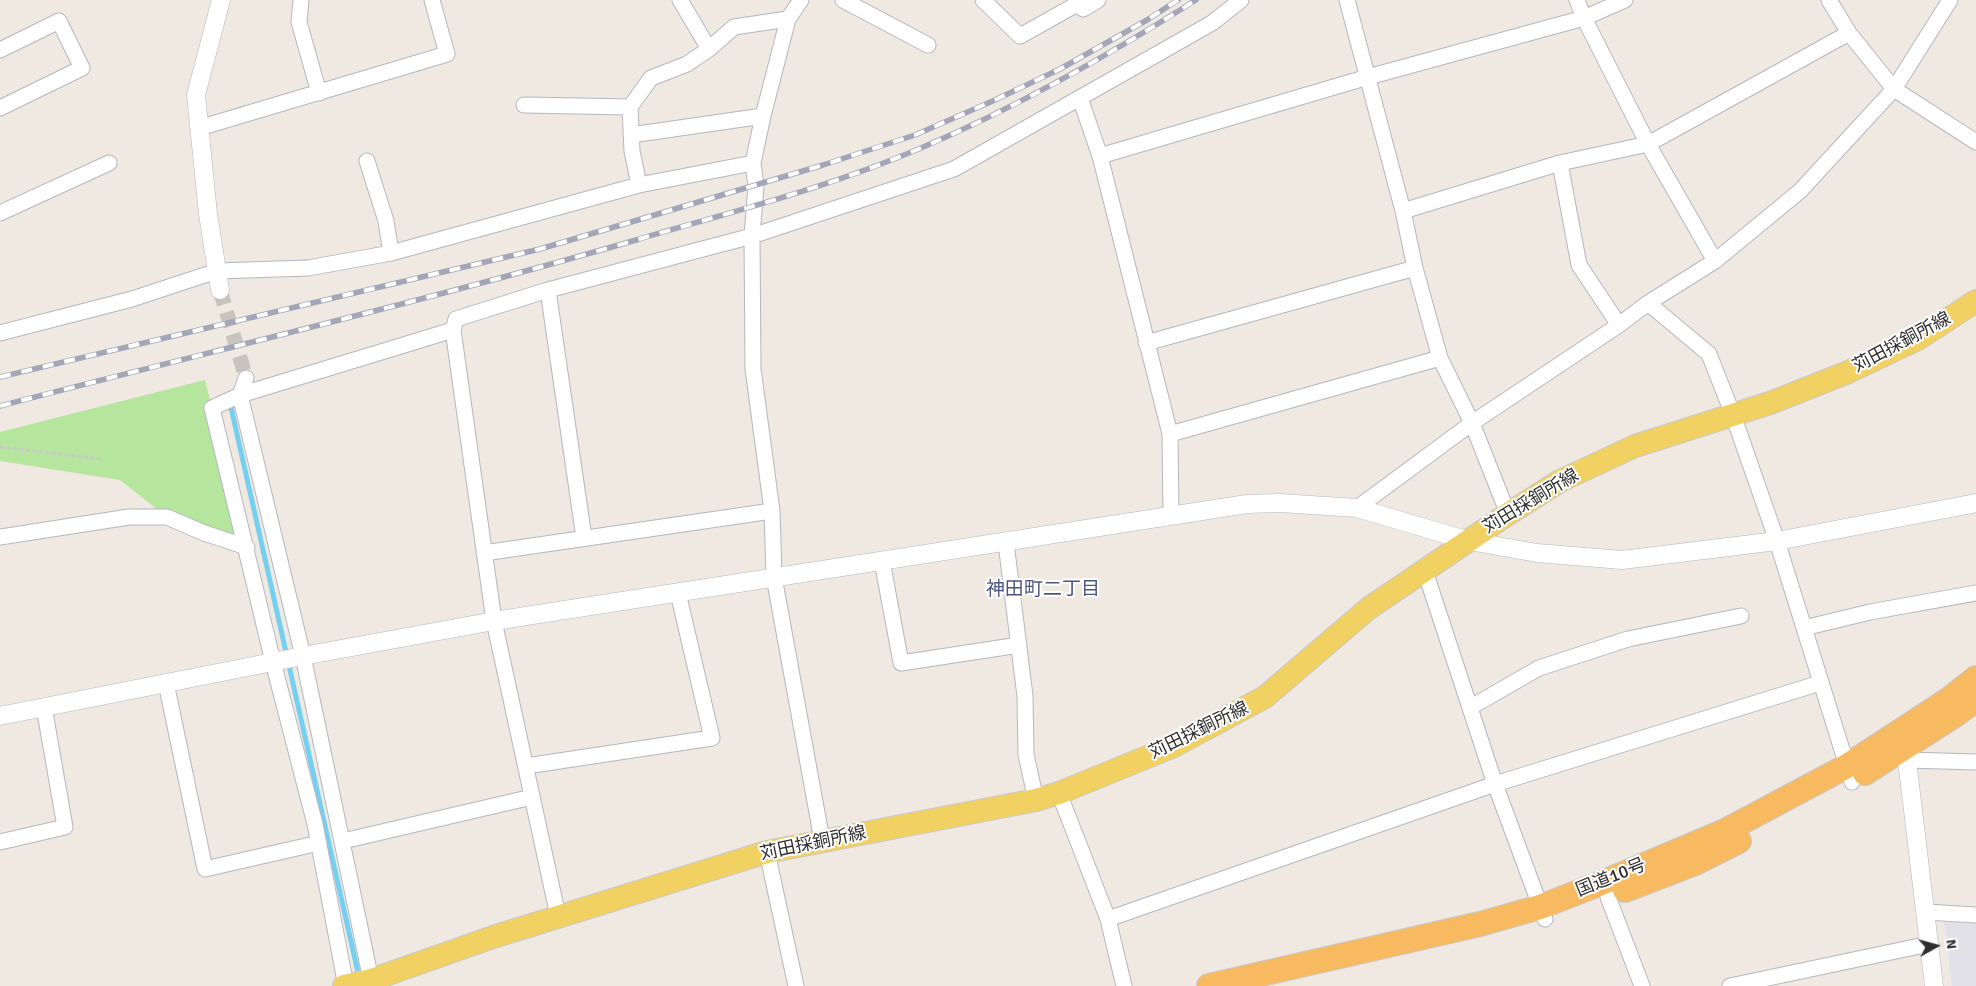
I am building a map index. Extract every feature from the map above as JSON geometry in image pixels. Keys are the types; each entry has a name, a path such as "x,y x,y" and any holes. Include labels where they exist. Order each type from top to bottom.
{"highway":[{"name":"国道10号","path":"1209,986 1608,897 1695,863 1850,774 1976,678"},
{"name":"国道10号","path":"1279,986 1382,964 1543,913 1850,774 1905,755 1976,700"}],"main road":[{"name":"苅田採銅所線","path":"346,986 371,980 558,916 767,852 822,840 962,816 1036,800 1059,793 1174,746 1266,697 1369,608 1560,481 1635,446 1792,394 1864,364 1918,339 1976,301"}],"street":[{"path":"220,290 208,214 196,95 221,0"},
{"path":"301,0 298,22 319,93"},
{"path":"199,128 447,54 432,0"},
{"path":"680,0 709,48"},
{"path":"801,0 788,19 753,163 756,186 752,236 753,369 772,511 774,577 822,840"},
{"path":"843,0 928,45"},
{"path":"983,0 1020,36 1078,2 1083,9 1098,0"},
{"path":"558,916 494,621 453,330 456,319 548,290 752,236 954,169 1212,23 1241,0"},
{"path":"1347,0 1403,210 1415,268 1440,358 1472,423 1508,514"},
{"path":"1576,0 1648,144 1715,261"},
{"path":"1100,156 1368,77 1584,18 1625,0"},
{"path":"1829,0 1849,33 1894,89 1976,142"},
{"path":"1357,508 1472,423 1619,325 1648,303 1715,261 1800,191 1894,89 1950,0"},
{"path":"639,185 632,151 630,106 651,78 687,64 734,27 788,19"},
{"path":"0,50 60,21 82,68 0,108"},
{"path":"1403,210 1560,163 1648,144 1849,33"},
{"path":"1080,98 1100,156 1170,434 1172,516"},
{"path":"524,106 630,106"},
{"path":"631,135 763,116"},
{"path":"368,161 386,221 391,253"},
{"path":"0,213 109,163"},
{"path":"0,333 132,299 217,271 308,268 391,253 639,185 753,163"},
{"path":"1560,163 1579,265 1619,325"},
{"path":"1146,343 1415,268"},
{"path":"548,290 584,538"},
{"path":"1648,303 1709,354 1733,414 1777,541 1850,774"},
{"path":"346,986 319,843 212,408 240,395 453,330"},
{"path":"1170,434 1440,358"},
{"path":"246,378 240,395 304,656 371,980"},
{"path":"0,716 304,656 494,621 1247,504 1280,503 1357,508 1469,541 1537,553 1622,560 1777,541 1976,503"},
{"path":"484,553 772,511"},
{"path":"0,537 129,517 167,517 204,533 247,547"},
{"path":"1006,542 1025,696 1026,755 1036,800"},
{"path":"882,561 901,663 1019,645"},
{"path":"1425,571 1495,784 1543,913"},
{"path":"526,766 712,738 678,593"},
{"path":"1804,628 1870,612 1976,593"},
{"path":"1471,707 1539,668 1628,639 1741,616"},
{"path":"166,683 205,868 319,843"},
{"path":"1108,919 1495,784 1820,683"},
{"path":"0,842 65,827 44,707"},
{"path":"1934,986 1905,755 1976,762"},
{"path":"1059,793 1108,919 1124,986"},
{"path":"343,841 532,797"},
{"path":"767,852 796,986"},
{"path":"1608,897 1642,986"},
{"path":"1926,912 1976,915"},
{"path":"1730,986 1930,944"}],"path":[{"path":"0,447 100,459"}],"shaded area":[{"path":"1944,922 1976,924 1976,986 1952,986"}],"green space":[{"path":"205,380 247,547 167,517 120,480 0,461 0,432"}],"waterway":[{"path":"230,403 359,977"}],"tunnel":[{"path":"220,290 246,378"}],"railway":[{"path":"0,377 540,249 823,165 915,135 995,100 1060,69 1147,20 1178,0"},
{"path":"0,406 478,284 816,187 921,148 1027,98 1096,61 1196,0"}],"district":[{"name":"神田町二丁目","path":"1043,590"}]}
